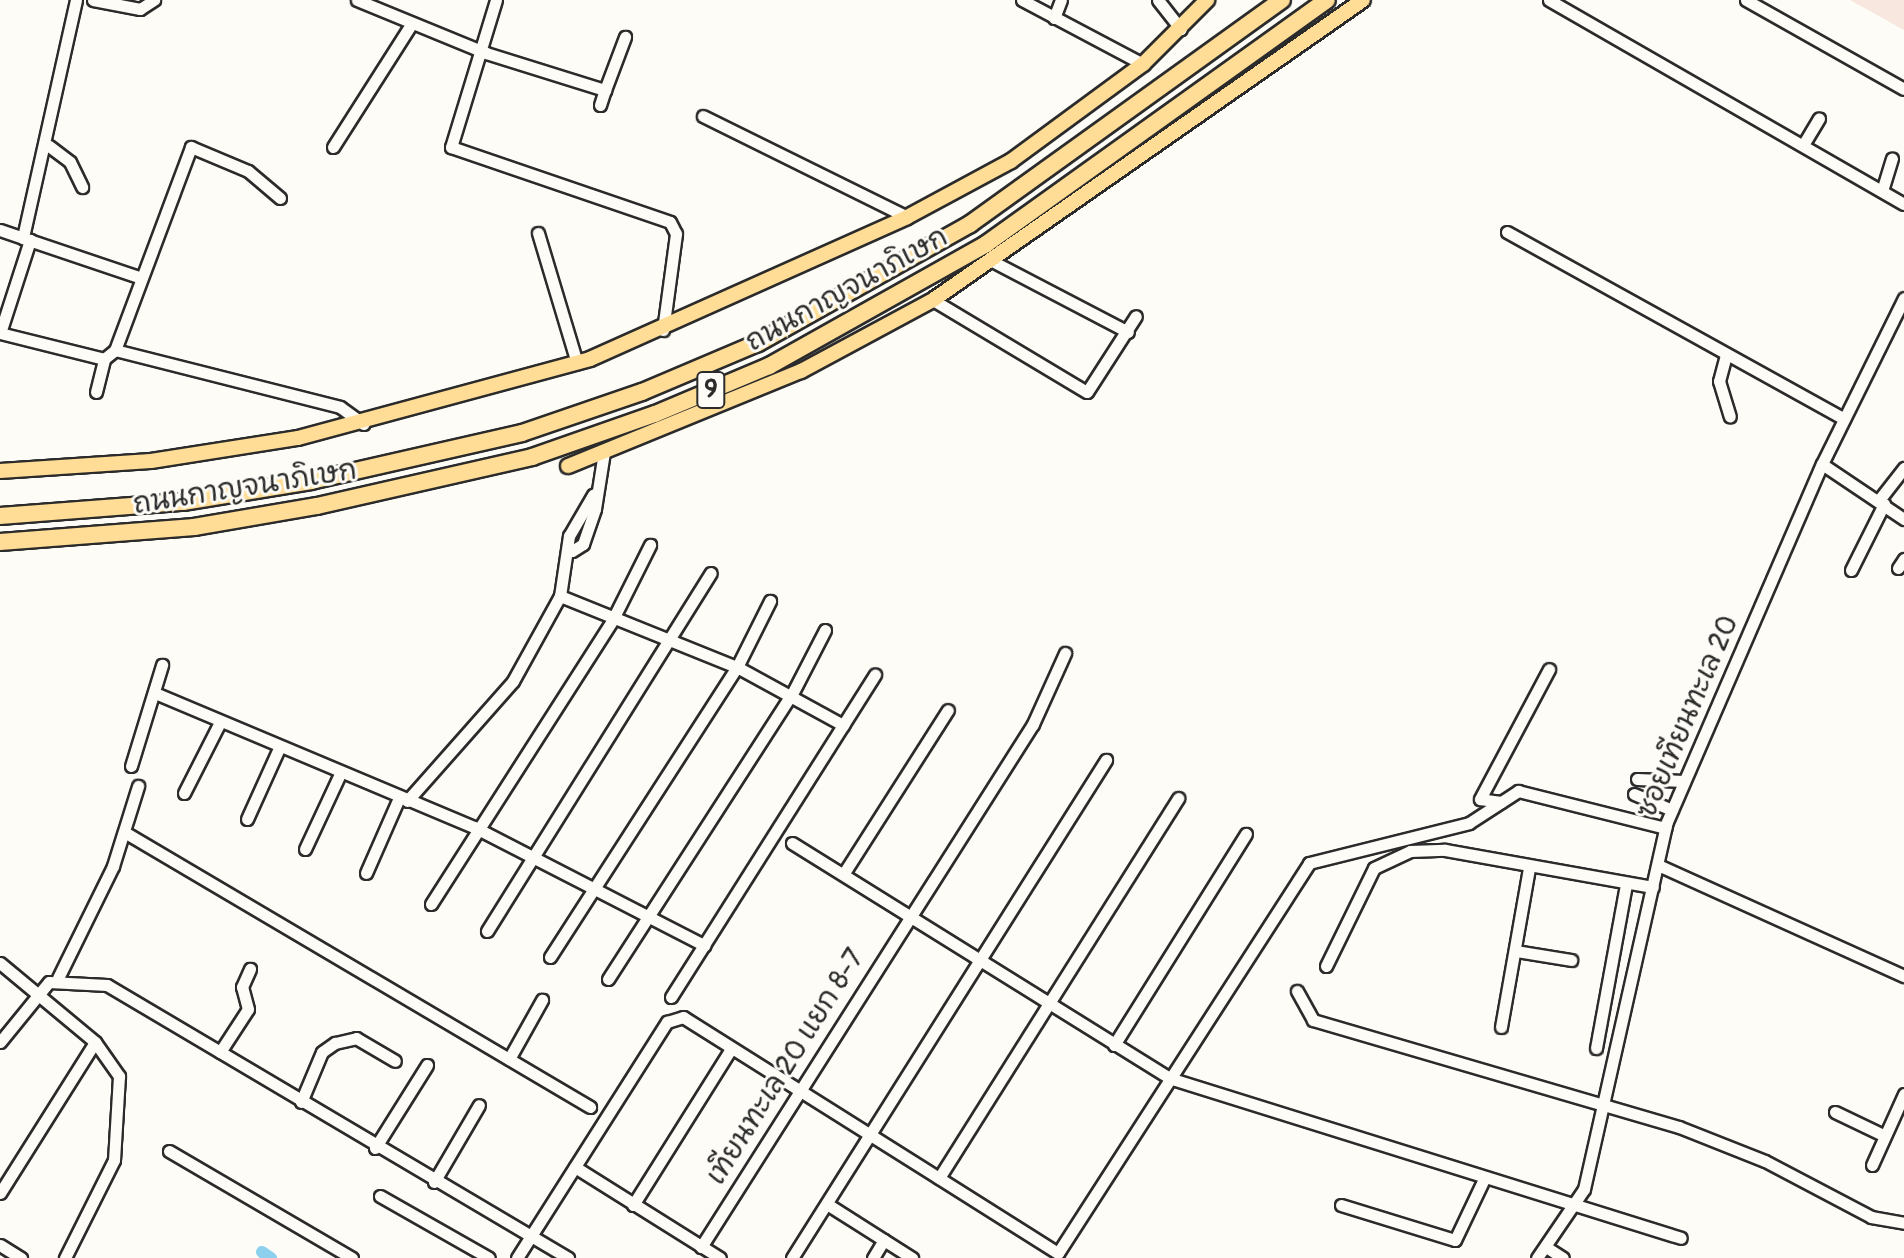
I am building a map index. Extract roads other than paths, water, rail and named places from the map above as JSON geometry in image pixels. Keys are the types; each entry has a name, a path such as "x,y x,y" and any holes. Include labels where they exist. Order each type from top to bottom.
{"highway":[{"name":"ถนนกาญจนาภิเษก","path":"0,513 54,513 311,481 522,433 642,392 758,343 970,224 1282,0"},
{"name":"ถนนกาญจนาภิเษก","path":"0,542 153,531 317,506 532,457 655,414 783,358 986,244 1327,0"}],"main road":[{"path":"0,471 151,461 363,424 577,363 663,330 907,217 1011,161 1143,64 1207,0"},
{"path":"568,466 801,371 933,300 994,262 1363,0"}],"street":[{"path":"76,0 49,146 0,333 104,359"},
{"path":"93,0 140,9 154,0"},
{"path":"357,0 383,5 412,23 486,53 605,90"},
{"path":"496,0 486,53 451,147 670,222 676,234 663,330"},
{"path":"1022,0 1143,64"},
{"path":"1054,18 1061,0"},
{"path":"1158,0 1181,29"},
{"path":"1549,0 1904,204"},
{"path":"1746,0 1904,89"},
{"path":"333,147 412,23"},
{"path":"600,105 625,37"},
{"path":"703,116 907,217"},
{"path":"1803,145 1819,118"},
{"path":"49,146 70,162 82,187"},
{"path":"96,392 104,359 115,350 139,277 191,147 248,171 280,198"},
{"path":"1882,191 1892,158"},
{"path":"0,230 139,277"},
{"path":"1507,232 1843,418"},
{"path":"538,233 577,363"},
{"path":"994,262 1128,332"},
{"name":"ซอยเทียนทะเล 20","path":"1537,1258 1578,1206 1606,1104 1665,828 1822,464 1904,298"},
{"path":"933,300 1087,392 1136,316"},
{"path":"115,350 340,407 363,424"},
{"path":"1726,355 1719,381 1730,416"},
{"path":"366,873 403,800 479,727 560,596 572,551 575,520 593,495 604,452"},
{"path":"1822,464 1904,519"},
{"path":"1851,570 1881,502 1904,468"},
{"path":"431,904 474,827 613,619 650,545"},
{"path":"487,931 674,640 711,573"},
{"path":"560,596 737,667 792,694 843,725"},
{"path":"550,957 737,667 770,601"},
{"path":"608,979 792,694 825,630"},
{"name":"เทียนทะเล 20 แยก 8-7","path":"701,1247 910,913 1033,724 1065,653"},
{"path":"131,766 162,665"},
{"path":"1501,802 1480,799 1549,669"},
{"path":"671,997 875,675"},
{"path":"155,693 340,774 474,827 650,913 704,945"},
{"path":"844,873 948,710"},
{"path":"184,793 220,722"},
{"path":"247,819 279,748"},
{"path":"792,1258 1106,760"},
{"path":"305,849 340,774"},
{"path":"1637,779 1684,781"},
{"path":"0,1042 34,992 58,978 126,833 138,786"},
{"path":"517,1258 667,1022 683,1017 799,1094 1057,1253 1309,863 1469,823 1518,791 1665,828"},
{"path":"1634,794 1672,810"},
{"path":"939,1178 1178,798"},
{"path":"126,833 590,1107"},
{"path":"1114,1045 1246,834"},
{"path":"792,843 910,913 1169,1078 1484,1179 1681,1238"},
{"path":"1326,966 1364,885 1386,860 1429,848 1626,885 1653,887"},
{"path":"1658,865 1904,976"},
{"path":"1501,1027 1529,868"},
{"path":"1596,1048 1626,885"},
{"path":"1516,951 1571,960"},
{"path":"0,963 95,1042 119,1076 117,1141 106,1186 65,1258"},
{"path":"220,1052 248,1009 242,987 250,969"},
{"path":"58,978 107,985 375,1148 568,1258"},
{"path":"1297,991 1313,1020 1606,1104 1731,1145 1871,1217 1904,1223"},
{"path":"509,1059 542,1000"},
{"path":"301,1102 322,1052 335,1043 356,1038 395,1061"},
{"path":"0,1193 95,1042"},
{"path":"633,1205 731,1049"},
{"path":"375,1148 427,1065"},
{"path":"1872,1165 1904,1094"},
{"path":"434,1182 479,1105"},
{"path":"1835,1112 1885,1136"},
{"path":"169,1151 352,1258"},
{"path":"575,1167 720,1258"},
{"path":"1341,1205 1449,1242 1461,1236 1484,1179"},
{"path":"380,1196 489,1258"},
{"path":"827,1204 912,1258"},
{"path":"873,1258 884,1240"},
{"path":"0,1245 21,1258"},
{"path":"1546,1247 1563,1258"}],"waterway":[{"path":"262,1252 271,1258"}]}
